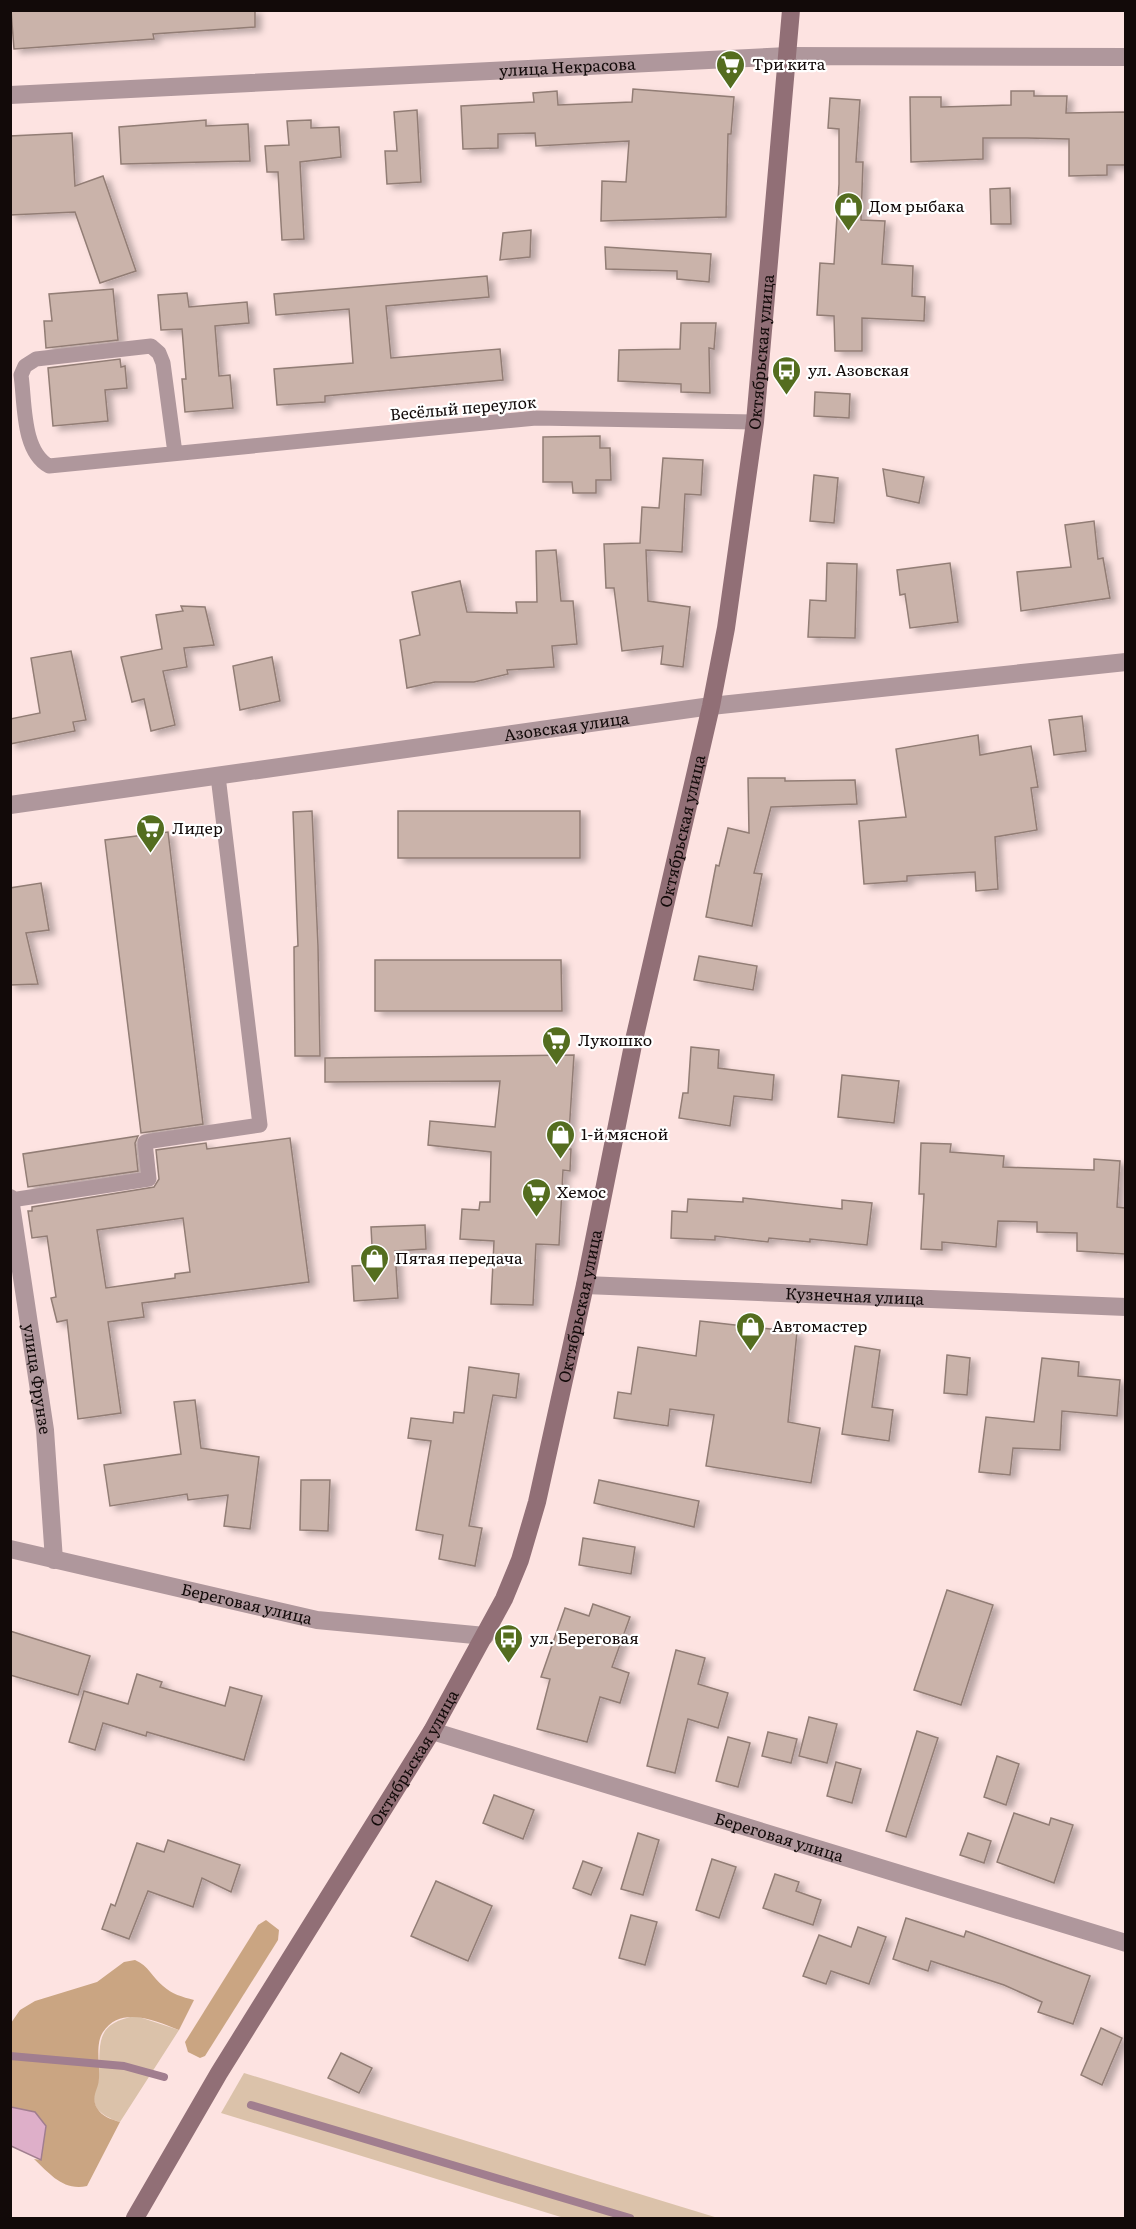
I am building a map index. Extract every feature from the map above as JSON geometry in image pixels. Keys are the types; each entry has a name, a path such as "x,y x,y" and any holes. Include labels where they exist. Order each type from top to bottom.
{"street":[{"name":"Октябрьская улица","path":"135,2218 219,2073 432,1731 485,1636 520,1560 537,1502 585,1285 634,1040 711,706 738,558 754,422 791,10"},
{"name":"улица Некрасова","path":"10,95 788,56 1125,57"},
{"name":"Азовская улица","path":"10,805 711,706 1125,662"},
{"name":"улица Фрунзе","path":"11,1199 45,1430 54,1560"},
{"name":"Кузнечная улица","path":"585,1285 1125,1307"},
{"name":"Береговая улица","path":"10,1549 317,1620 485,1636"},
{"name":"Береговая улица","path":"432,1731 1125,1943"}],"lane":[{"name":"Весёлый переулок","path":"175,453 163,363 159,353 151,346 36,359 25,366 21,375 31,444 40,461 49,466 536,418 754,422"},
{"path":"11,1199 149,1179 145,1142 260,1125 218,776"}],"shaded area":[{"path":"266,1920 279,1930 278,1940 205,2056 200,2058 188,2052 185,2042 258,1925"},
{"path":"135,1960 144,1965 166,1989 194,2000 179,2030 139,2017 129,2017 110,2024 103,2032 98,2048 99,2082 95,2104 104,2116 120,2122 87,2186 64,2184 34,2159 41,2160 35,2112 11,2107 11,2023 20,2010 35,2001 97,1982 124,1962"},
{"path":"136,2016 179,2030 120,2122 98,2110 94,2101 99,2079 100,2044 102,2036 113,2024"},
{"path":"244,2073 718,2218 564,2218 221,2113"},
{"path":"11,2107 35,2112 46,2126 41,2160 11,2146"}],"building":[{"path":"11,10 255,10 255,27 153,34 154,39 14,49"},
{"path":"633,89 734,97 731,134 728,134 726,217 601,221 602,181 626,182 629,141 536,146 535,133 498,134 498,148 463,149 461,106 534,102 533,93 557,91 558,105 632,102"},
{"path":"1011,91 1034,91 1034,96 1067,96 1066,113 1125,112 1125,165 1107,165 1107,175 1069,176 1069,139 1027,138 983,138 983,159 911,162 910,97 941,97 941,107 1011,105"},
{"path":"830,98 860,100 856,162 863,162 861,220 885,221 882,264 913,266 912,296 925,297 924,321 862,318 862,351 835,351 834,316 817,315 820,263 834,264 839,184 839,129 828,128"},
{"path":"417,110 421,182 387,184 385,151 397,151 394,112"},
{"path":"206,120 206,126 248,124 250,161 121,164 119,127"},
{"path":"311,120 311,128 339,127 341,157 300,162 304,239 282,240 278,172 267,172 265,146 289,145 287,121"},
{"path":"72,133 75,186 103,176 136,271 100,283 75,212 10,215 10,136"},
{"path":"1010,188 1011,224 991,224 990,189"},
{"path":"531,230 530,257 500,260 503,233"},
{"path":"605,247 711,254 709,282 677,279 677,271 606,269"},
{"path":"487,276 489,297 386,306 391,358 500,349 503,380 325,396 325,402 277,405 274,369 353,363 349,309 276,315 274,294"},
{"path":"113,289 118,340 46,348 44,321 52,321 49,294"},
{"path":"187,293 189,307 247,302 249,323 215,326 219,376 230,375 233,408 185,412 182,379 186,379 182,329 161,330 158,295"},
{"path":"681,323 716,323 714,349 709,348 710,393 681,392 681,384 618,381 619,350 680,349"},
{"path":"120,359 121,367 125,366 127,388 105,390 108,421 53,426 48,368"},
{"path":"815,392 850,394 849,418 814,416"},
{"path":"600,436 600,448 610,448 611,480 596,480 596,493 573,493 572,482 543,482 543,437"},
{"path":"663,458 703,460 701,495 685,494 682,552 646,550 648,601 690,607 683,667 661,664 663,646 622,651 614,588 606,588 604,544 640,543 642,507 659,508"},
{"path":"883,469 924,477 919,503 887,496"},
{"path":"814,475 838,478 834,523 810,521"},
{"path":"1094,521 1098,559 1103,558 1110,598 1021,611 1017,572 1071,567 1065,525"},
{"path":"556,550 561,601 573,601 577,644 552,646 554,667 507,670 508,674 474,682 435,682 407,688 400,640 420,635 412,592 460,581 467,612 517,613 516,602 537,602 536,551"},
{"path":"827,563 857,564 855,638 808,637 810,600 826,601"},
{"path":"950,563 958,622 910,628 905,594 900,595 897,570"},
{"path":"181,606 205,607 214,645 184,648 187,667 163,671 175,725 151,731 144,699 132,702 121,657 162,649 156,615 183,611"},
{"path":"71,651 86,720 73,722 75,731 10,744 10,719 40,713 31,658"},
{"path":"272,657 280,701 240,710 233,666"},
{"path":"1082,716 1086,751 1054,755 1049,720"},
{"path":"978,735 980,755 1031,746 1038,787 1031,788 1037,830 995,837 998,889 976,891 975,872 907,876 907,881 864,884 859,821 906,817 896,749"},
{"path":"748,778 785,778 785,781 855,780 857,804 771,807 754,873 762,874 752,926 706,917 716,865 719,866 728,828 749,833"},
{"path":"312,811 320,1056 295,1056 294,947 298,946 293,812"},
{"path":"398,811 580,811 580,858 398,858"},
{"path":"168,832 203,1124 141,1133 105,840"},
{"path":"41,883 49,930 26,933 38,984 10,985 10,888"},
{"path":"699,956 757,966 753,990 694,980"},
{"path":"375,960 561,960 562,1011 375,1011"},
{"path":"691,1047 719,1050 718,1068 774,1075 772,1100 734,1096 730,1126 679,1118 683,1093 688,1093"},
{"path":"574,1055 568,1149 571,1149 570,1171 563,1170 559,1245 536,1244 533,1305 491,1304 494,1241 460,1239 462,1209 479,1210 480,1202 490,1202 491,1152 428,1145 430,1121 495,1127 500,1081 325,1082 325,1058"},
{"path":"842,1075 899,1081 894,1123 838,1117"},
{"path":"138,1136 135,1143 138,1171 28,1187 23,1154"},
{"path":"290,1138 309,1282 142,1303 144,1317 108,1322 121,1413 78,1419 67,1320 57,1322 51,1298 56,1297 47,1236 32,1238 28,1211 32,1211 32,1207 154,1187 159,1179 156,1150 206,1143 207,1149","holes":["183,1218 190,1272 175,1274 175,1278 106,1288 97,1230"]},
{"path":"921,1143 951,1144 950,1152 1004,1156 1003,1167 1094,1170 1094,1159 1120,1161 1117,1207 1125,1208 1125,1254 1077,1251 1077,1233 1037,1232 1037,1222 998,1221 996,1247 942,1242 942,1250 921,1249 924,1194 919,1194"},
{"path":"743,1198 842,1209 842,1200 872,1203 867,1245 810,1239 810,1242 769,1238 768,1242 715,1236 715,1240 671,1238 672,1211 687,1212 688,1199 743,1202"},
{"path":"425,1225 426,1249 395,1251 398,1298 354,1301 352,1266 373,1265 371,1227"},
{"path":"700,1321 797,1332 788,1422 820,1428 811,1483 706,1466 714,1415 670,1409 668,1426 614,1418 618,1392 631,1394 638,1347 696,1356"},
{"path":"855,1346 880,1350 872,1407 893,1410 889,1441 842,1434"},
{"path":"947,1355 970,1358 967,1395 944,1393"},
{"path":"1042,1358 1079,1362 1078,1376 1120,1380 1117,1416 1062,1411 1060,1450 1013,1448 1010,1475 979,1472 986,1417 1034,1422"},
{"path":"469,1367 519,1374 516,1398 493,1395 469,1526 482,1528 475,1566 439,1559 443,1535 416,1530 431,1441 408,1438 411,1418 453,1423 454,1412 464,1413"},
{"path":"195,1400 201,1448 259,1457 250,1529 224,1526 228,1495 188,1500 187,1494 110,1506 104,1465 181,1454 174,1402"},
{"path":"301,1480 330,1480 328,1531 300,1530"},
{"path":"599,1480 699,1501 694,1527 594,1503"},
{"path":"583,1538 635,1547 631,1574 579,1565"},
{"path":"947,1590 993,1605 961,1705 914,1690"},
{"path":"593,1604 630,1617 612,1667 629,1673 620,1703 600,1697 587,1742 537,1729 550,1679 541,1677 565,1608 589,1616"},
{"path":"10,1631 90,1656 78,1695 10,1675"},
{"path":"676,1650 705,1658 698,1684 728,1693 718,1728 688,1719 675,1773 647,1766"},
{"path":"137,1674 162,1682 160,1687 225,1706 230,1687 262,1696 244,1760 147,1732 146,1736 103,1723 95,1750 69,1742 84,1691 128,1704"},
{"path":"809,1717 837,1724 827,1763 799,1756"},
{"path":"917,1731 938,1738 906,1837 886,1831"},
{"path":"768,1732 797,1739 791,1763 762,1756"},
{"path":"728,1737 750,1743 738,1787 716,1781"},
{"path":"997,1756 1019,1764 1006,1805 984,1797"},
{"path":"836,1762 861,1769 852,1803 827,1796"},
{"path":"494,1795 534,1810 523,1839 483,1823"},
{"path":"1014,1813 1049,1825 1051,1818 1073,1825 1054,1883 997,1862"},
{"path":"638,1833 659,1840 643,1895 621,1889"},
{"path":"968,1833 991,1841 984,1863 960,1855"},
{"path":"168,1840 240,1865 231,1892 202,1878 193,1907 148,1891 129,1939 102,1929 111,1904 115,1906 137,1843 164,1852"},
{"path":"712,1859 736,1867 719,1918 696,1910"},
{"path":"583,1861 602,1868 591,1895 573,1888"},
{"path":"775,1874 799,1882 796,1891 821,1900 813,1925 763,1908"},
{"path":"436,1881 492,1906 468,1961 411,1936"},
{"path":"631,1915 657,1922 645,1965 619,1958"},
{"path":"906,1918 964,1937 966,1931 1090,1976 1073,2024 1038,2012 1042,2002 1004,1985 931,1961 928,1971 893,1959"},
{"path":"858,1927 886,1937 869,1984 831,1971 826,1984 803,1976 819,1935 851,1947"},
{"path":"1101,2028 1122,2038 1102,2085 1081,2075"},
{"path":"341,2053 372,2068 359,2093 328,2078"}],"waterway":[{"path":"10,2056 124,2066 164,2077"},
{"path":"251,2105 630,2218"}],"place":[{"name":"Три кита","path":"731,90"},
{"name":"Дом рыбака","path":"848,232"},
{"name":"ул. Азовская","path":"787,396"},
{"name":"Лидер","path":"151,854"},
{"name":"Лукошко","path":"557,1066"},
{"name":"1-й мясной","path":"560,1160"},
{"name":"Хемос","path":"536,1218"},
{"name":"Пятая передача","path":"374,1284"},
{"name":"Автомастер","path":"751,1352"},
{"name":"ул. Береговая","path":"509,1664"}]}
